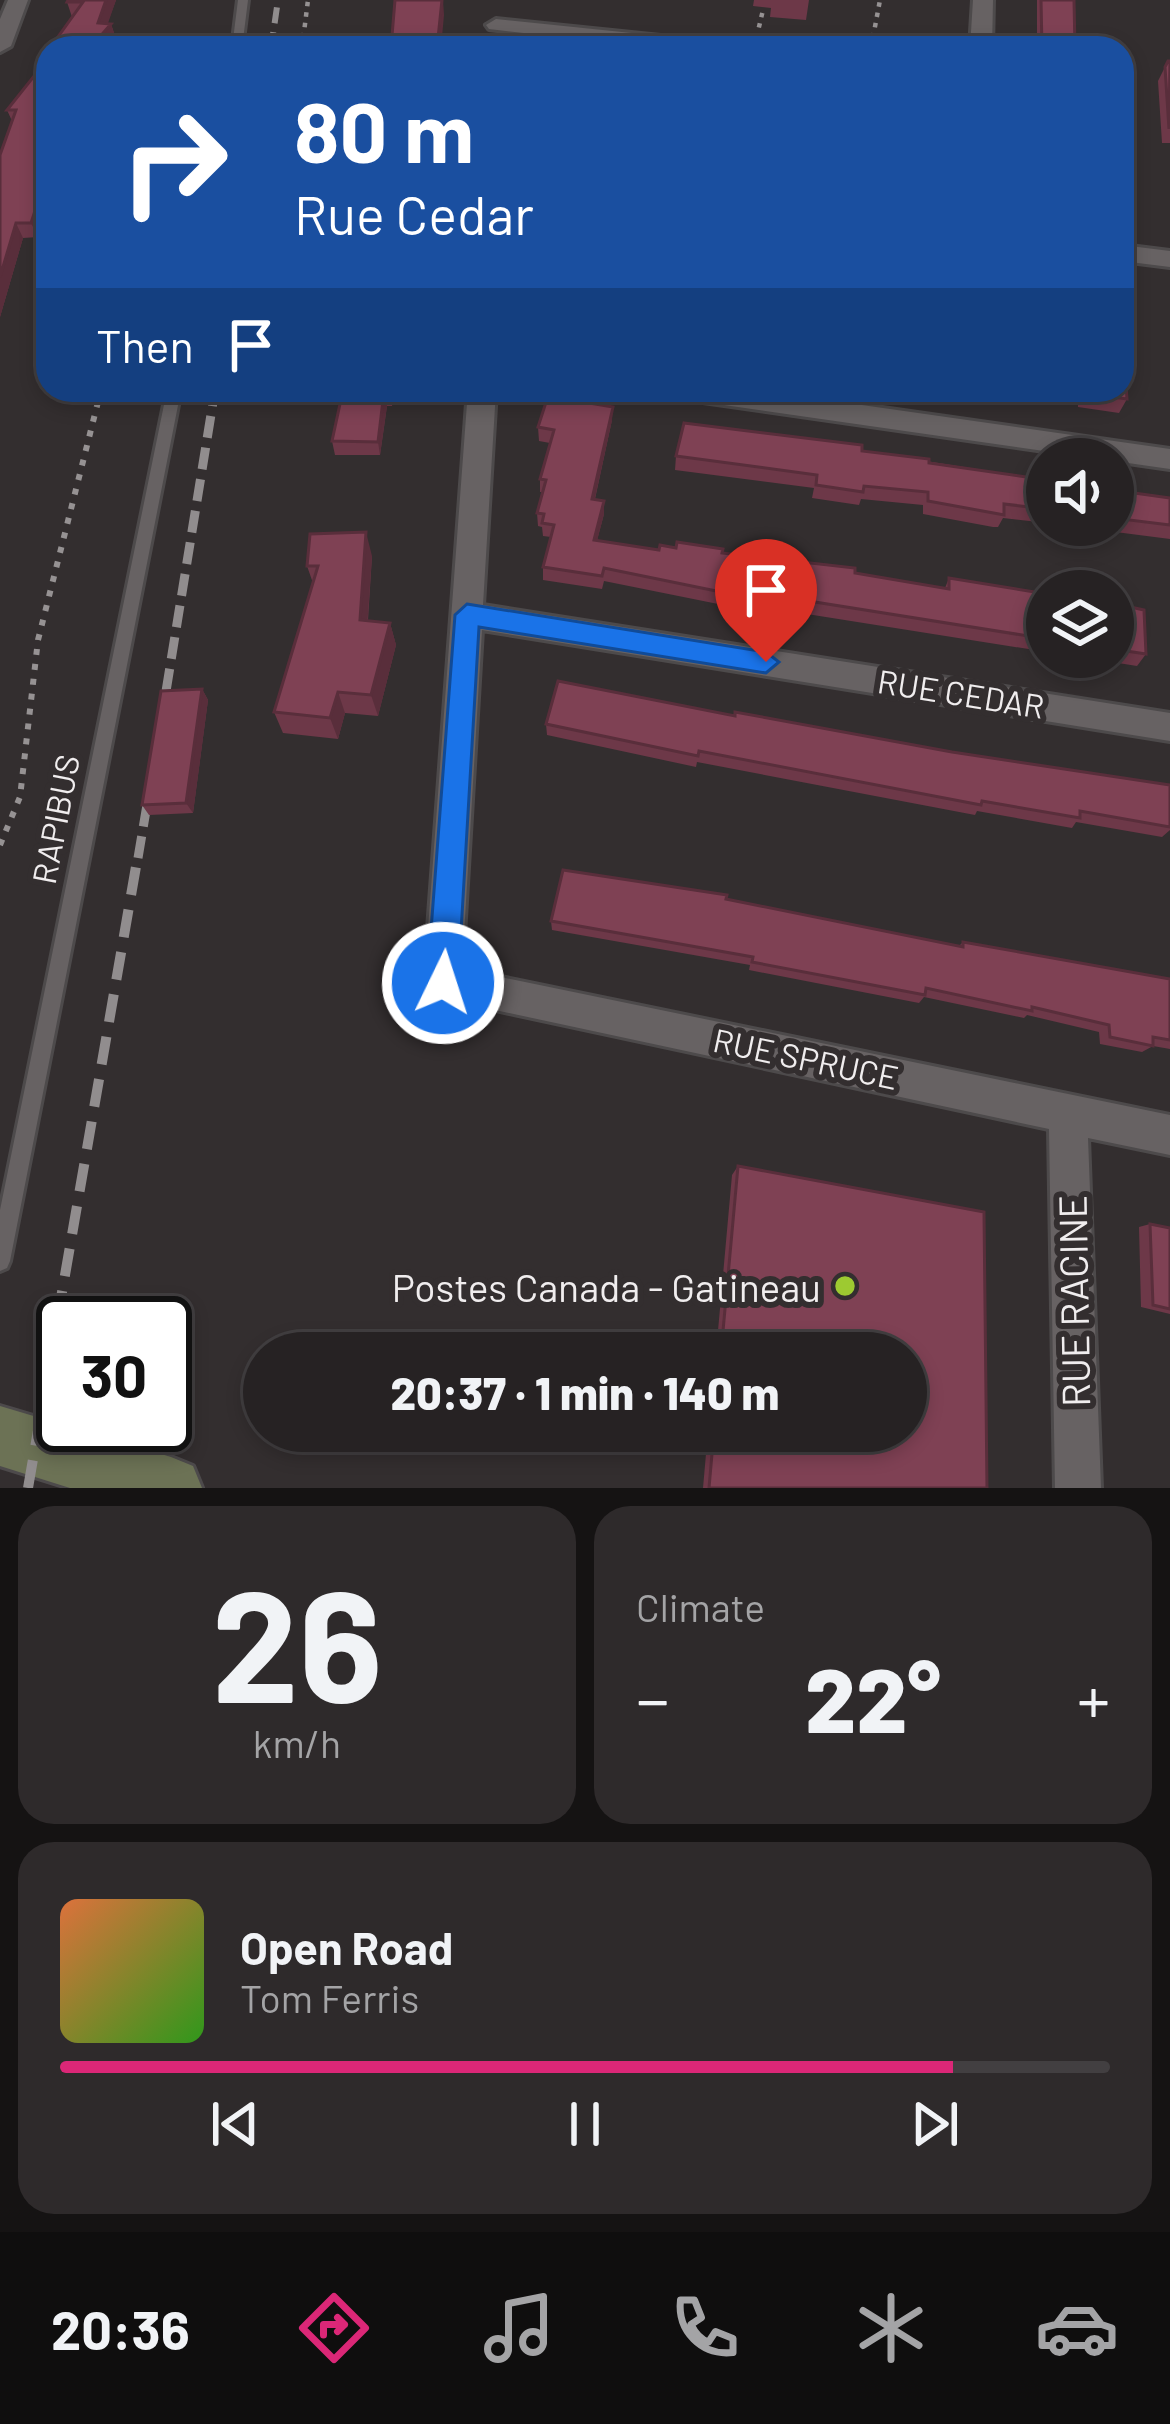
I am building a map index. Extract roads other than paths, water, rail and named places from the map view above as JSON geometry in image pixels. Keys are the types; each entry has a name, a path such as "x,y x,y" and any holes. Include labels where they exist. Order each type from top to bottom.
{"street":[{"path":"496,36 497,0"},
{"path":"982,36 983,0"},
{"path":"0,46 10,11"},
{"path":"1134,254 1170,259"},
{"path":"467,615 481,402"},
{"path":"773,402 1170,459"},
{"name":"RUE CEDAR","path":"467,615 1170,727"},
{"name":"RUE SPRUCE","path":"467,615 443,983 1170,1135"},
{"name":"RUE RACINE","path":"1068,1113 1078,1488"},
{"path":"0,1436 171,1488"}],"lane":[{"path":"238,36 243,0"},
{"name":"RAPIBUS","path":"0,1261 172,402"}],"railway":[{"path":"273,36 278,0"},
{"path":"161,722 213,402"},
{"path":"138,858 151,781"},
{"path":"28,1488 138,855"}],"place":[{"name":"Postes Canada - Gatineau","path":"845,1286"}]}
